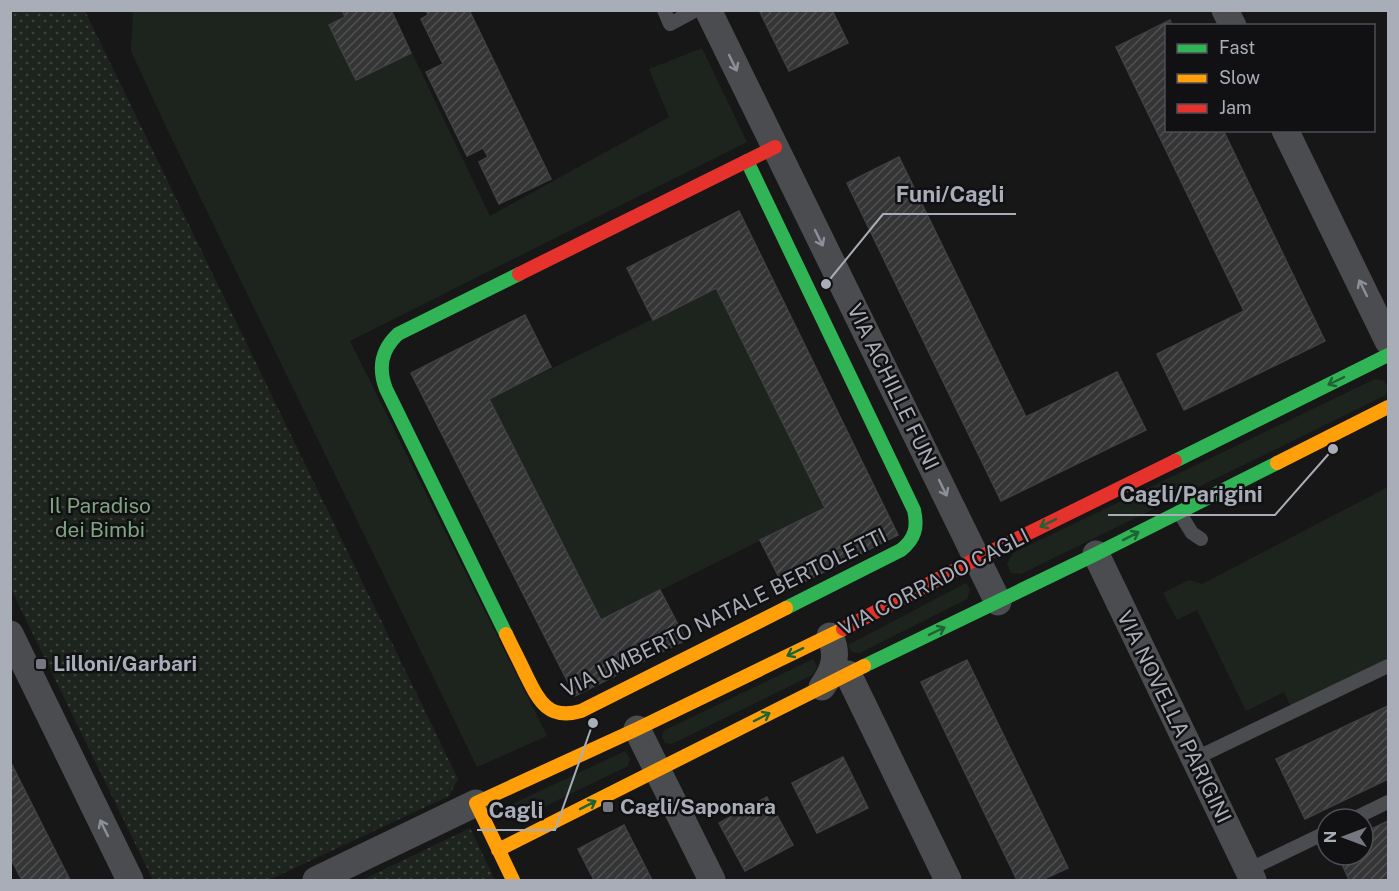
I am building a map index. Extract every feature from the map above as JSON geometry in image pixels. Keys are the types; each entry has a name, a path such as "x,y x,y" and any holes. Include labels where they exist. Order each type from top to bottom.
{"street":[{"name":"VIA ACHILLE FUNI","path":"708,10 998,602"},
{"path":"1225,10 1232,24"},
{"path":"1286,132 1389,340"},
{"name":"VIA UMBERTO NATALE BERTOLETTI","path":"747,161 914,510 916,534 908,546 901,550 592,706 572,714 556,714 548,710 536,695 386,389 381,373 382,356 388,344 398,334 775,147"},
{"name":"VIA CORRADO CAGLI","path":"476,803 830,636 978,558 1389,355"},
{"name":"VIA CORRADO CAGLI","path":"498,850 1389,407"},
{"name":"VIA NOVELLA PARIGINI","path":"1096,554 1250,875"},
{"path":"10,634 130,880"},
{"path":"822,687 835,661 836,654 830,636"},
{"path":"848,674 948,880"},
{"path":"637,729 712,880"},
{"path":"316,880 476,803 513,880"}],"lane":[{"path":"664,10 670,24 696,10"},
{"path":"1179,512 1192,533 1201,539"},
{"path":"1194,759 1389,666"},
{"path":"1375,809 1389,802"},
{"path":"1250,875 1315,839"}],"green space":[{"name":"Il Paradiso dei Bimbi","path":"11,10 85,11 458,779 449,796 269,880 153,880 11,589"},
{"path":"133,11 392,11 490,216 669,117 649,69 702,48 747,142 350,341 547,736 477,767 131,51"},
{"path":"716,288 825,508 601,620 489,399"},
{"path":"1375,379 1383,380 1388,387 1386,395 1021,574 1011,573 1007,564 1013,553"},
{"path":"1388,487 1388,662 1292,709 1284,692 1246,711 1197,610 1177,620 1163,593 1189,580 1202,584"},
{"path":"966,583 970,590 967,599 860,653 852,652 848,645"},
{"path":"813,659 817,667 814,674 672,744 665,743 662,737 663,731"},
{"path":"625,751 630,759 628,766 519,819 512,817 509,811 510,805"},
{"path":"470,828 495,880 362,880"}],"building":[{"path":"342,10 391,10 411,53 356,80 329,25 345,17"},
{"path":"426,10 469,10 551,179 499,204 479,162 488,157 483,148 467,156 426,72 443,64 421,19 428,15"},
{"path":"759,10 832,10 848,43 789,71"},
{"path":"1170,20 1171,24 1165,24 1165,132 1224,132 1325,341 1184,410 1157,354 1244,311 1116,47"},
{"path":"899,157 1026,417 1117,372 1146,430 1001,501 847,183"},
{"path":"739,211 898,535 786,591 760,540 825,508 716,288 653,320 627,268"},
{"path":"525,315 551,367 489,399 601,620 660,590 686,640 575,696 411,373"},
{"path":"967,660 1068,868 1042,880 1017,880 921,682"},
{"path":"1388,706 1388,779 1330,807 1315,807 1315,814 1305,819 1276,759"},
{"path":"843,757 868,808 817,833 792,783"},
{"path":"10,761 70,880 22,880 10,857"},
{"path":"767,797 793,845 745,871 719,823"},
{"path":"1388,821 1388,880 1349,880 1343,867 1375,867 1375,827"},
{"path":"624,825 652,880 594,880 578,849"}],"traffic: fast":[{"path":"747,161 915,516 912,537 901,550 786,608"},
{"path":"506,634 386,389 382,367 388,346 398,334 519,274"},
{"path":"1175,461 1388,355"},
{"path":"864,666 1096,554 1277,463"}],"traffic: slow":[{"path":"1277,463 1388,407"},
{"path":"506,634 539,699 552,710 569,713 581,711 786,608"},
{"path":"513,880 476,803 637,729 843,629"},
{"path":"498,850 864,666"}],"traffic: jam":[{"path":"519,274 775,147"},
{"path":"843,629 978,558 1175,461"}],"place":[{"name":"Funi/Cagli","path":"826,284"},
{"name":"Cagli/Parigini","path":"1333,449"},
{"name":"Lilloni/Garbari","path":"41,664"},
{"name":"Cagli","path":"593,723"},
{"name":"Cagli/Saponara","path":"608,807"}]}
